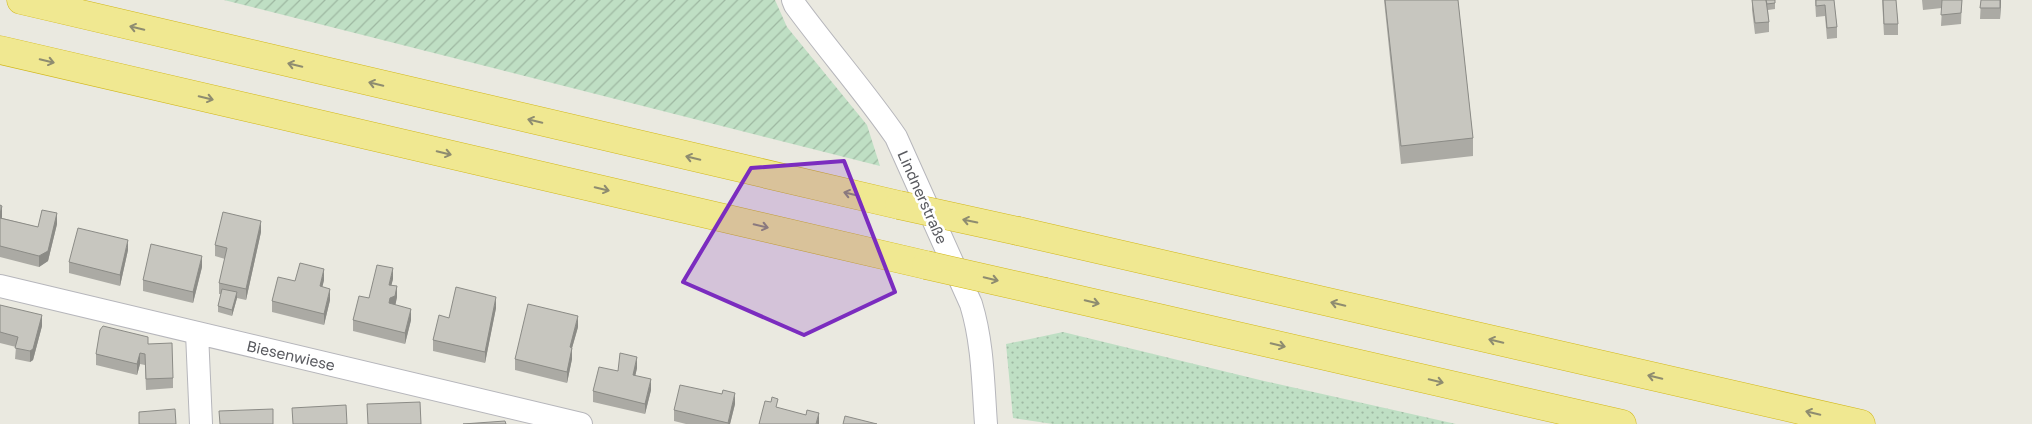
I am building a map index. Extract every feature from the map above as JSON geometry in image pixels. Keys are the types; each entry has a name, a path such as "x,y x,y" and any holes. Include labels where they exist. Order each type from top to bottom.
{"highway":[{"path":"21,0 899,205 1861,424"},
{"path":"0,50 1622,424"}],"street":[{"name":"Lindnerstraße","path":"793,0 819,38 881,116 900,146 972,304 978,324 981,346 986,424"},
{"name":"Biesenwiese","path":"0,286 581,424"},
{"path":"197,332 201,424"}],"highlighted area":[{"path":"844,161 895,292 804,335 683,282 751,168"}],"green space":[{"path":"224,0 775,0 787,27 867,125 880,166"},
{"path":"1063,332 1264,381 1456,424 1053,424 1013,418 1006,344"}],"building":[{"path":"1385,0 1458,0 1473,138 1401,146"},
{"path":"1752,0 1766,0 1769,22 1755,23"},
{"path":"1766,0 1775,0 1775,3 1767,4"},
{"path":"1816,0 1834,0 1837,27 1827,28 1825,5 1816,6"},
{"path":"1883,0 1896,0 1898,24 1884,24"},
{"path":"1942,0 1962,0 1961,13 1941,15"},
{"path":"1981,0 2000,0 2000,8 1980,8"},
{"path":"42,210 57,213 48,251 39,256 0,246 0,218 38,227"},
{"path":"223,212 261,221 246,289 219,283 227,248 215,245"},
{"path":"78,228 128,240 120,275 69,262"},
{"path":"151,244 202,256 193,292 143,280"},
{"path":"300,263 324,269 320,286 330,289 324,314 272,301 278,277 295,281"},
{"path":"377,265 393,268 389,285 397,286 395,296 390,298 389,303 411,309 405,333 353,320 359,296 369,298"},
{"path":"456,287 496,297 485,352 433,340 439,315 449,318"},
{"path":"222,289 237,292 232,310 218,306"},
{"path":"528,304 578,316 570,347 572,348 567,372 515,359"},
{"path":"0,305 42,315 33,349 30,351 15,348 18,337 0,332"},
{"path":"103,326 148,337 148,344 172,343 173,378 146,379 145,354 140,353 137,364 96,354 100,330"},
{"path":"620,353 637,357 633,375 651,379 645,404 593,391 599,367 618,371"},
{"path":"680,385 722,394 723,390 735,393 728,423 674,410"},
{"path":"772,397 778,399 776,407 806,415 807,410 819,413 816,424 759,424 765,401 771,402"},
{"path":"420,402 421,424 368,424 367,404"},
{"path":"346,405 347,424 293,424 292,408"},
{"path":"175,409 176,424 139,424 139,412"},
{"path":"273,409 273,424 220,424 219,411"},
{"path":"845,416 877,424 843,424"},
{"path":"505,421 506,424 463,424"}]}
